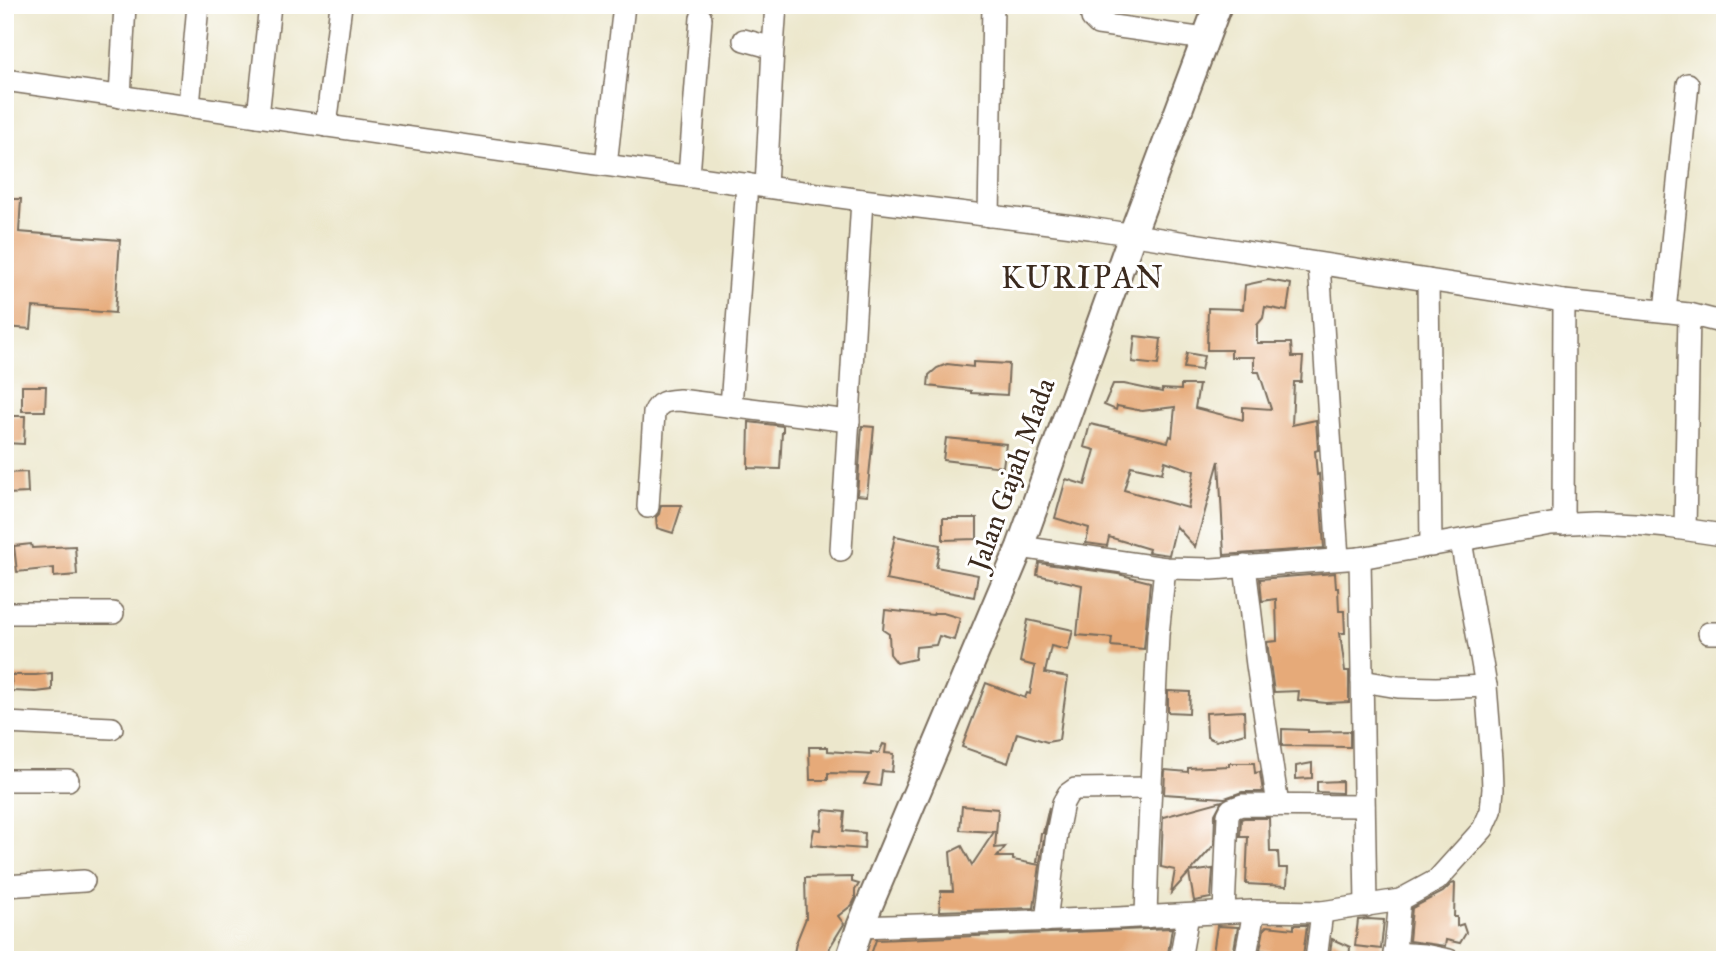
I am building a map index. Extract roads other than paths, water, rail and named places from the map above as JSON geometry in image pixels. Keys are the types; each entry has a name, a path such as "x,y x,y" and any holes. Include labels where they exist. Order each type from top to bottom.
{"main road":[{"name":"Jalan Gajah Mada","path":"849,960 860,927 1020,547 1218,5"}],"street":[{"path":"120,97 125,5"},
{"path":"189,106 198,5"},
{"path":"258,116 270,5"},
{"path":"326,126 341,5"},
{"path":"606,165 624,5"},
{"path":"731,406 776,5"},
{"path":"989,216 993,5"},
{"path":"1091,5 1092,18 1098,24 1205,38"},
{"path":"689,176 701,18"},
{"path":"744,40 773,48"},
{"path":"5,80 757,186 1132,235 1564,301 1689,314 1725,323"},
{"path":"1665,311 1688,85"},
{"path":"841,550 862,200"},
{"path":"1319,264 1338,558"},
{"path":"1428,280 1431,546"},
{"path":"1563,524 1564,301"},
{"path":"1685,529 1689,314"},
{"path":"648,507 654,413 662,402 679,400 849,421"},
{"path":"1020,547 1165,568 1212,569 1360,558 1551,524 1635,524 1725,534"},
{"path":"860,927 1254,911 1322,912 1400,900 1437,880 1483,829 1490,811 1493,789 1486,686 1461,541"},
{"path":"1360,558 1366,906"},
{"path":"1245,566 1278,806"},
{"path":"1146,917 1158,635 1165,568"},
{"path":"5,613 113,613"},
{"path":"1362,681 1398,687 1486,686"},
{"path":"5,723 112,728"},
{"path":"5,780 68,780"},
{"path":"1046,920 1057,833 1063,803 1068,793 1074,789 1151,788"},
{"path":"1224,912 1229,811 1234,806 1364,807"},
{"path":"5,886 84,881"},
{"path":"1400,900 1394,957 1424,955 1449,960"},
{"path":"1245,960 1254,911"},
{"path":"1316,960 1322,912"},
{"path":"1180,960 1188,915"}],"district":[{"name":"KURIPAN","path":"1083,277"}]}
